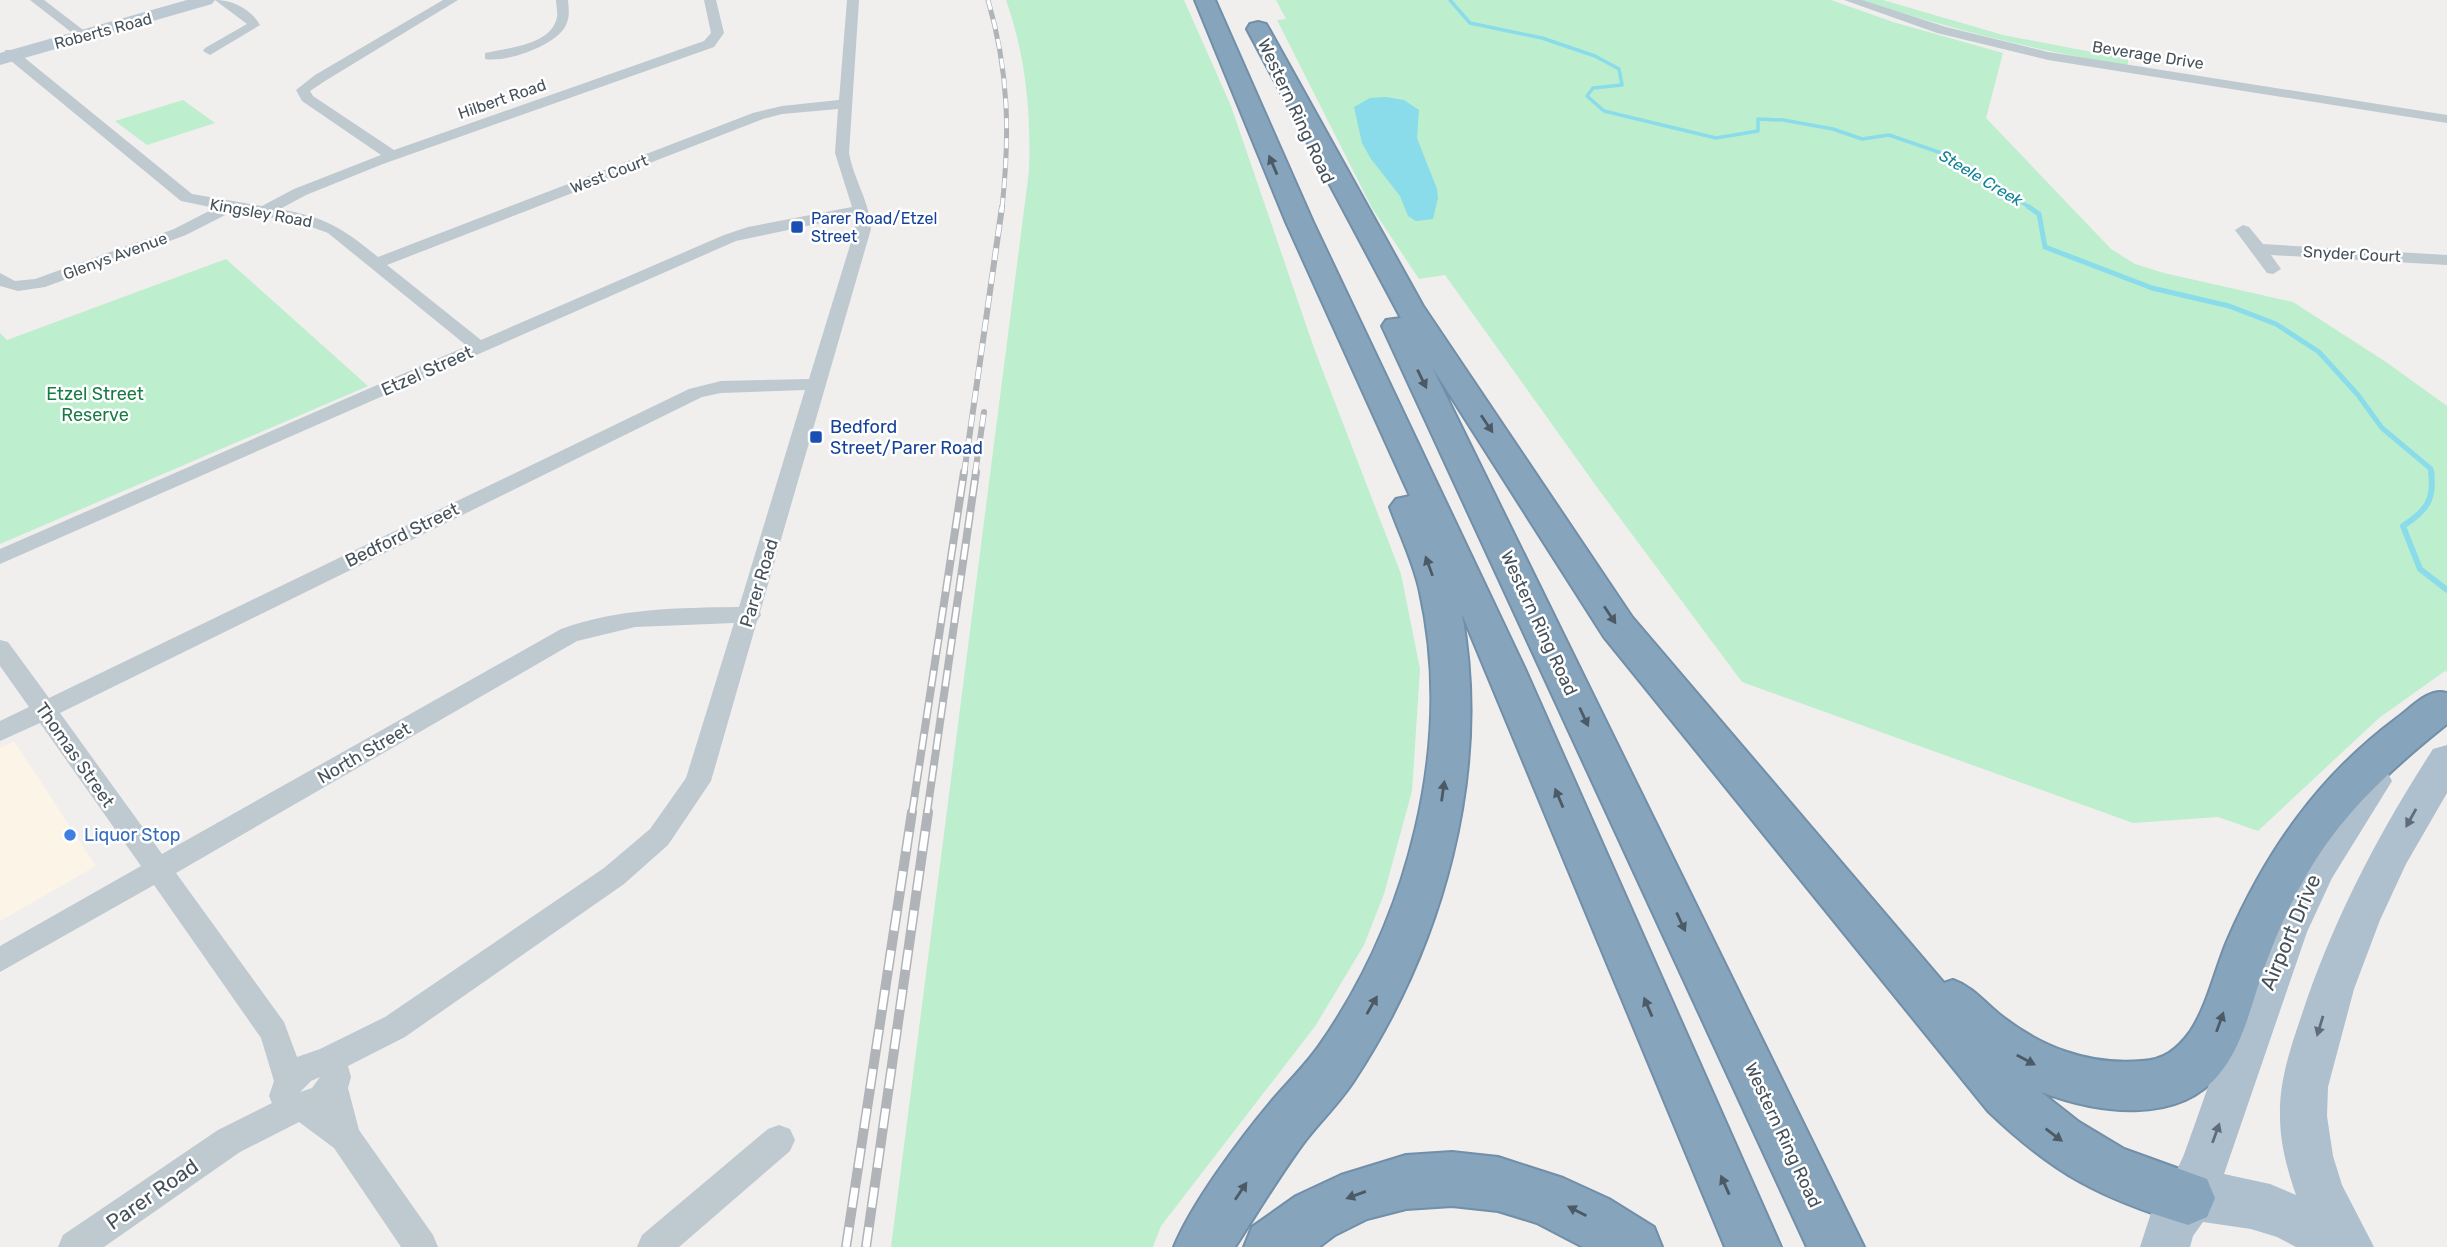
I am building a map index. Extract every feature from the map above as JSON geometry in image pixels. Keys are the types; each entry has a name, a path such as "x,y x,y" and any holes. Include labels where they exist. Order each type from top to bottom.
{"highway":[{"path":"1205,0 1300,228 1470,588 1753,1247"},
{"name":"Western Ring Road","path":"1753,788 1618,627 1572,559 1500,444 1408,306 1252,19 1836,1247"},
{"path":"1202,1247 1284,1127 1337,1062 1376,998 1408,930 1427,872 1448,762 1450,719 1447,636 1438,591 1395,473 1317,292 1300,228"},
{"path":"1753,788 1959,1010 1983,1031 2024,1059 2044,1068 2078,1080 2108,1086 2136,1086 2178,1076 2204,1054 2214,1037 2247,950 2302,843 2370,763 2444,703"},
{"path":"1753,788 2006,1094 2034,1119 2092,1160 2121,1176 2189,1197"},
{"path":"1272,1247 1302,1223 1342,1200 1403,1182 1444,1178 1491,1182 1535,1193 1588,1216 1634,1247"}],"main road":[{"name":"Airport Drive","path":"2165,1247 2171,1225 2189,1197 2218,1129 2273,965 2302,895 2350,813 2378,773 2444,703"},
{"path":"2349,1247 2328,1212 2309,1152 2304,1127 2303,1097 2309,1064 2331,989 2371,894 2417,806 2447,760"},
{"path":"2189,1197 2226,1198 2253,1204 2302,1222 2341,1247"}],"street":[{"path":"36,0 83,35"},
{"name":"Roberts Road","path":"83,35 194,0"},
{"name":"Roberts Road","path":"6,56 205,0"},
{"path":"210,51 254,25 250,18 221,0"},
{"path":"392,156 307,98 303,90 452,0"},
{"path":"490,56 528,47 552,34 563,18 562,0"},
{"name":"Hilbert Road","path":"263,212 300,192 392,156 709,44 718,33 710,0"},
{"name":"Parer Road","path":"75,1247 293,1096 300,1070 326,1073 585,898 659,837 698,781 750,615 863,229 862,210 842,158 853,0"},
{"name":"Beverage Drive","path":"1850,0 1942,30 2048,56 2447,120"},
{"name":"Kingsley Road","path":"6,56 187,198 301,218 326,226 377,263 480,348"},
{"name":"West Court","path":"377,263 768,113 846,104"},
{"name":"Glenys Avenue","path":"0,278 6,285 15,287 39,283 180,232 228,207"},
{"name":"Etzel Street","path":"0,557 748,232 862,210"},
{"path":"2243,230 2273,269"},
{"name":"Snyder Court","path":"2258,249 2447,260"},
{"name":"Bedford Street","path":"0,732 696,393 721,387 817,384"},
{"name":"North Street","path":"0,960 584,628 640,618 750,615"},
{"name":"Thomas Street","path":"0,648 274,1032 326,1073"},
{"name":"Thomas Street","path":"274,1032 293,1096"},
{"path":"326,1073 345,1137"},
{"path":"293,1096 345,1137 421,1247"},
{"path":"654,1247 779,1140"}],"shaded area":[{"path":"14,741 96,866 0,921 0,748"}],"green space":[{"path":"1006,0 1184,0 1231,106 1314,348 1401,574 1420,669 1412,791 1384,894 1364,945 1316,1025 1161,1226 1153,1247 891,1247 1029,171 1026,85"},
{"path":"1276,0 1831,0 1893,22 2003,53 1986,118 2111,249 2135,264 2164,273 2293,302 2386,362 2447,406 2447,672 2379,718 2258,831 2218,817 2133,823 1742,682 1599,490 1445,275 1419,279 1372,208 1277,20 1286,19"},
{"path":"1860,0 1883,0 2003,35 2128,59 2128,65 1992,38"},
{"path":"183,100 215,123 147,145 115,121"},
{"name":"Etzel Street Reserve","path":"226,259 368,386 0,544 0,333 7,340"}],"water":[{"path":"1370,98 1404,100 1419,110 1417,138 1437,189 1438,198 1433,219 1416,221 1408,216 1400,196 1362,143 1354,107"}],"waterway":[{"name":"Steele Creek","path":"1450,0 1470,23 1542,38 1595,56 1619,69 1622,85 1593,88 1587,96 1604,111 1716,138 1758,131 1758,119 1783,120 1833,129 1862,139 1889,135 1950,156 1966,170 2031,208"},
{"name":"Steele Creek","path":"2029,207 2039,214 2045,247 2152,288 2229,306 2276,324 2319,352 2358,395 2382,428 2431,469 2432,474"},
{"name":"Steele Creek","path":"2431,472 2432,490 2427,504 2403,526 2420,569 2447,590"}],"railway":[{"path":"988,0 1000,52 1006,103 1002,208"},
{"path":"964,474 1002,207"},
{"path":"975,474 984,412"},
{"path":"912,813 964,472"},
{"path":"927,813 976,472"},
{"path":"846,1247 912,812"},
{"path":"866,1247 928,812"}],"place":[{"name":"Parer Road/Etzel Street","path":"797,227"},
{"name":"Bedford Street/Parer Road","path":"816,437"},
{"name":"Liquor Stop","path":"70,835"}]}
